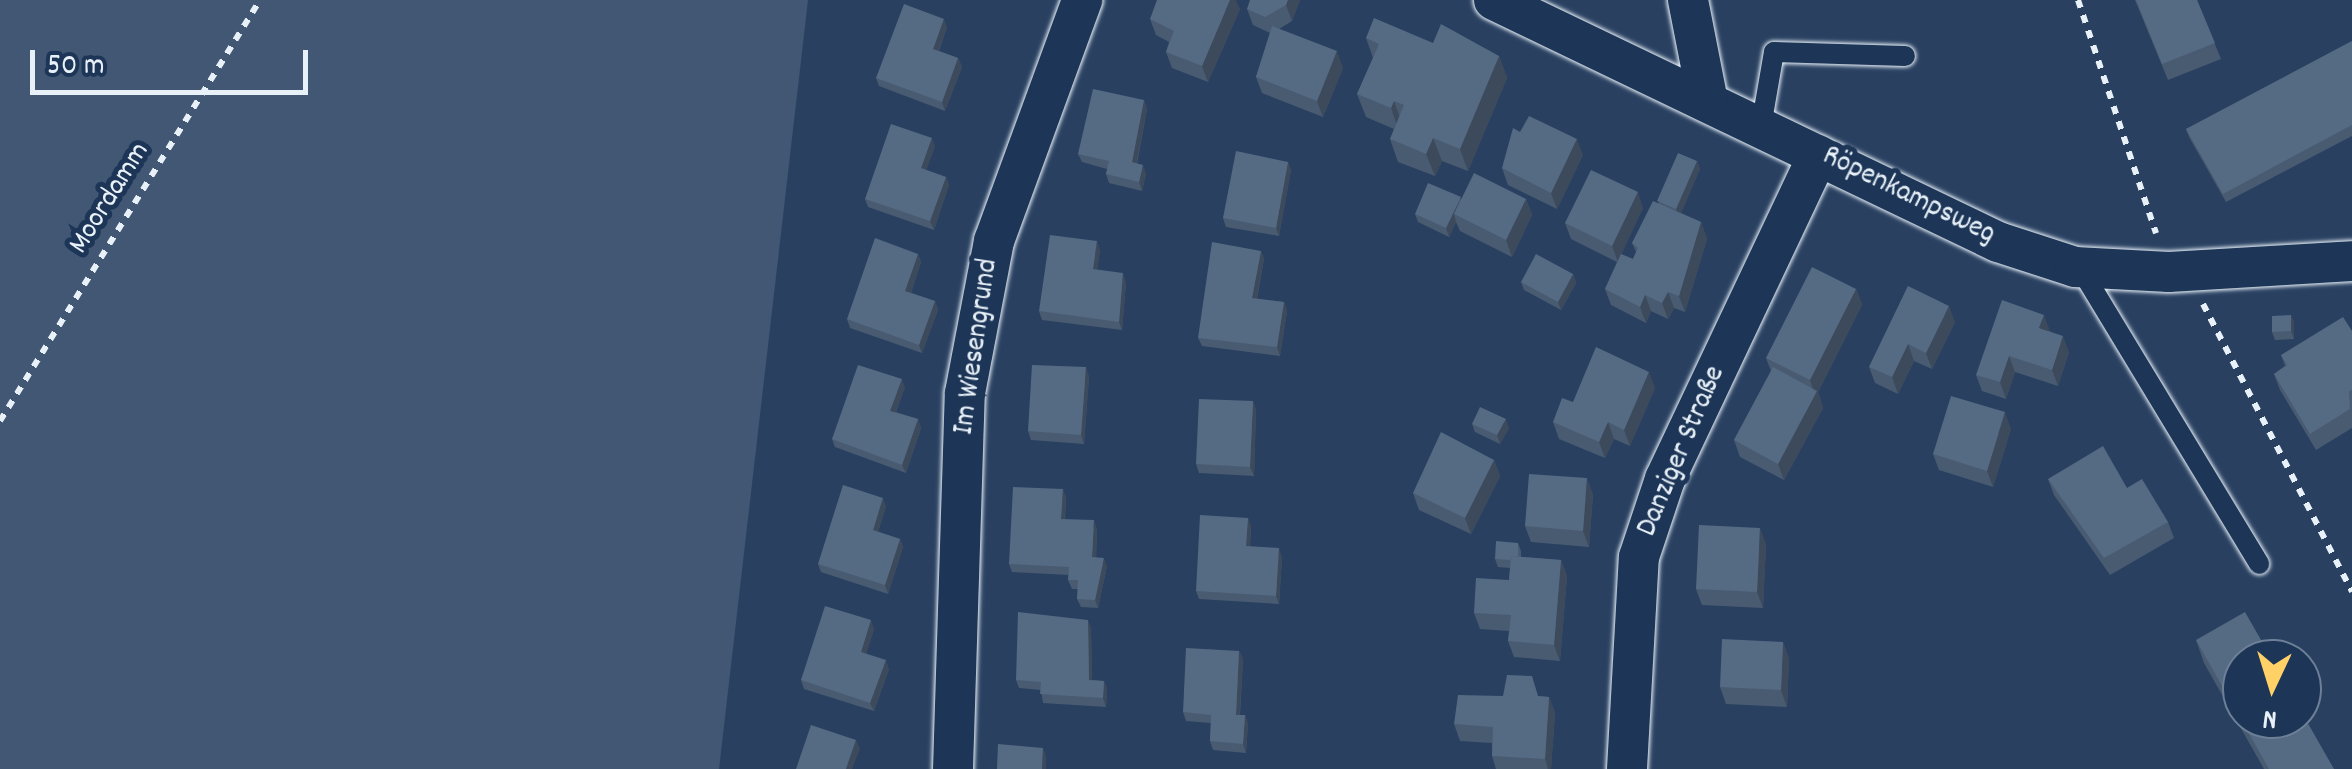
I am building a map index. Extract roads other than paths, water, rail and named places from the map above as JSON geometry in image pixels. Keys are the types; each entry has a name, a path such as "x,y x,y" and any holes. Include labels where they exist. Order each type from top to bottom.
{"street":[{"name":"Im Wiesengrund","path":"953,769 965,393 994,241 1082,0"},
{"name":"Röpenkampsweg","path":"1494,0 1998,242 2079,267 2178,272 2352,261"},
{"path":"1688,0 1708,102"},
{"name":"Danziger Straße","path":"1627,769 1639,557 1665,479 1818,154"}],"lane":[{"path":"1761,127 1774,52 1905,56"},
{"path":"2079,267 2258,564"}]}
